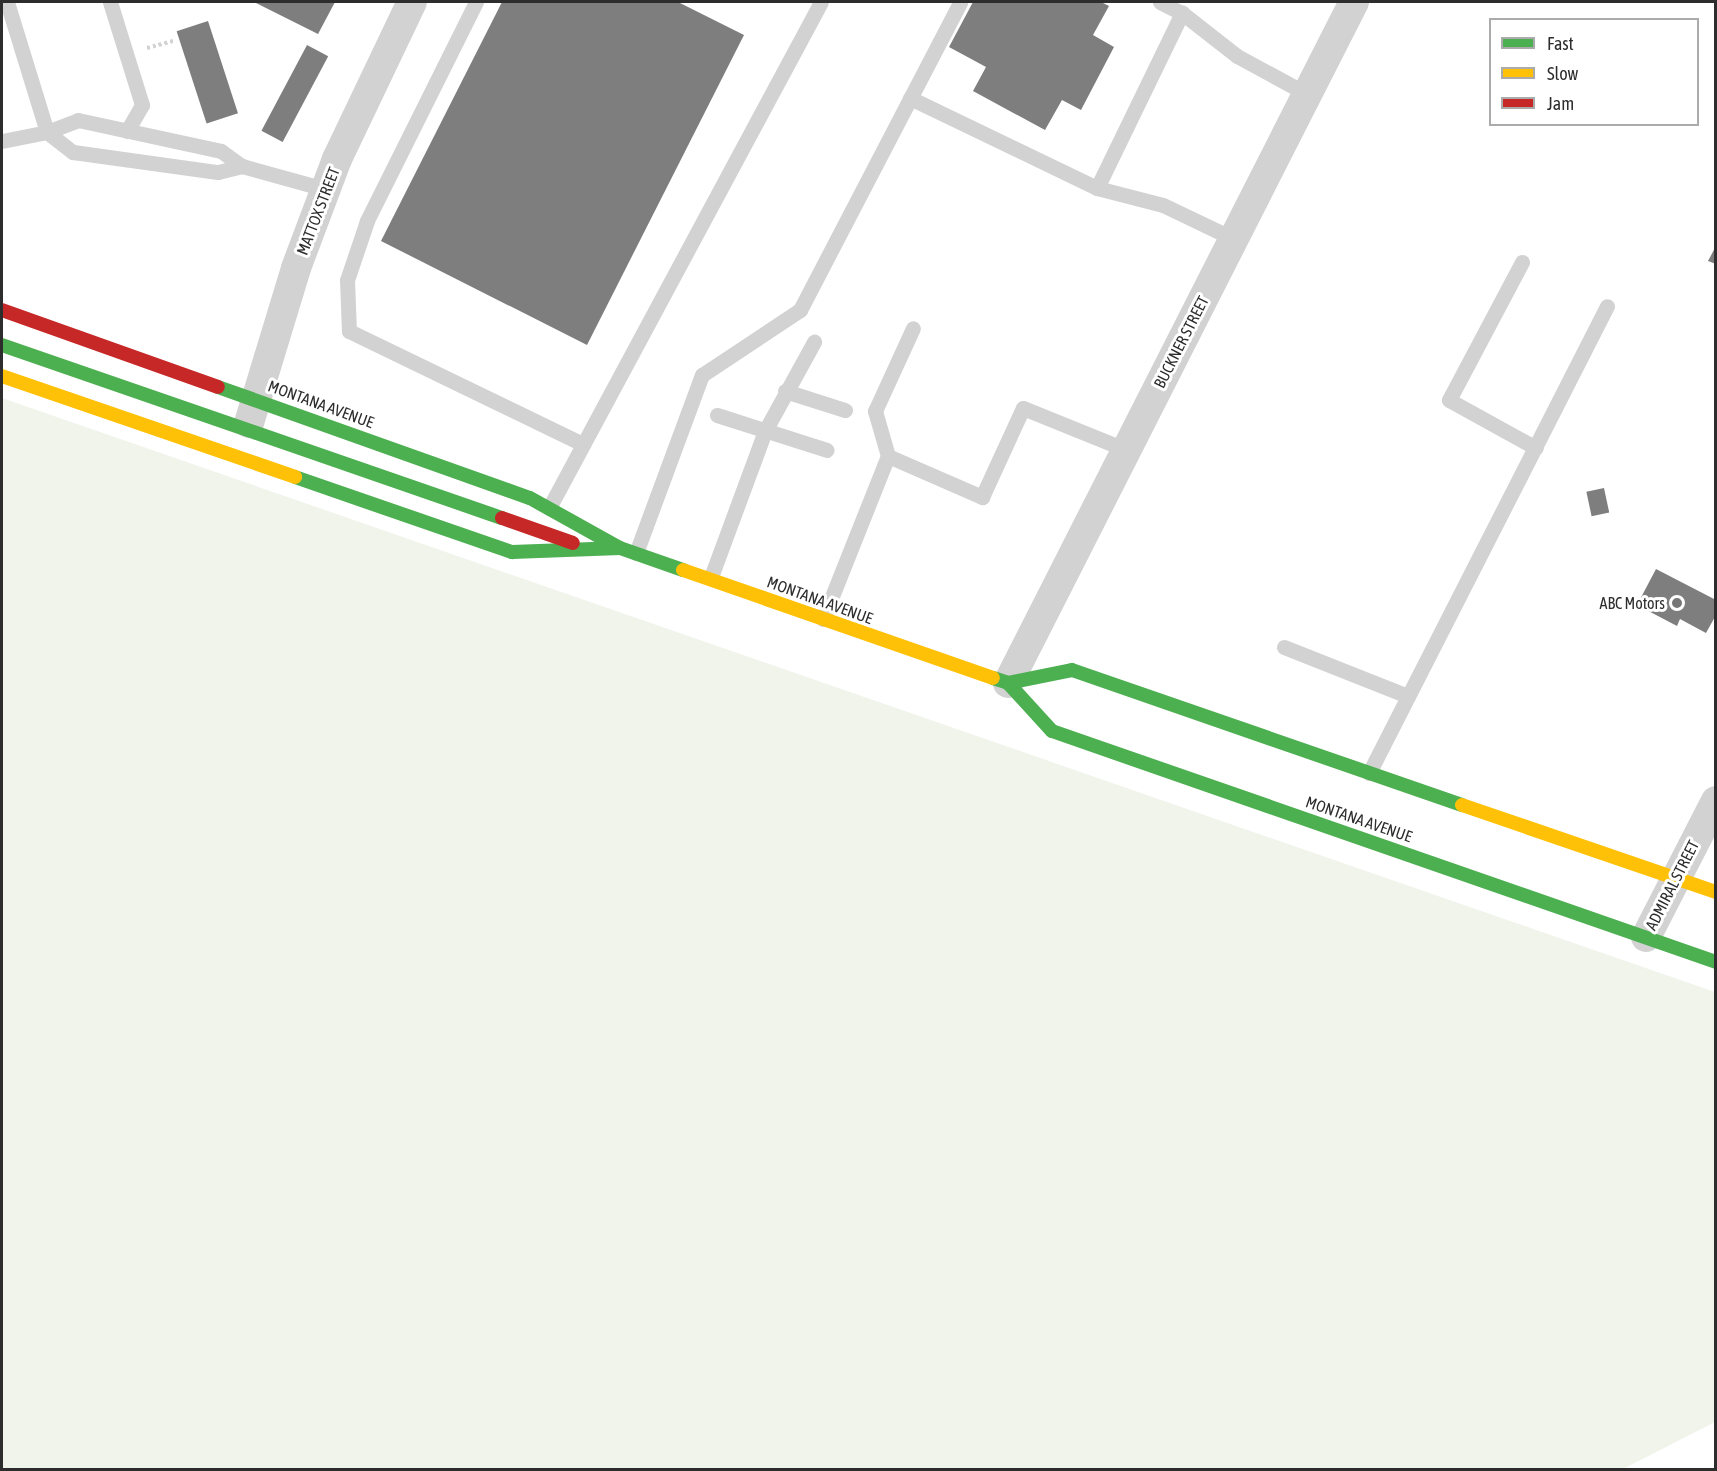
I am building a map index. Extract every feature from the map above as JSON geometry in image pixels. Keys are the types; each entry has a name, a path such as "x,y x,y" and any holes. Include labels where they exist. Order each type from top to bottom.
{"highway":[{"name":"MONTANA AVENUE","path":"2,310 257,398 549,508 620,548 711,577 823,620 1008,684 1053,731 1716,962"},
{"path":"2,345 592,549"},
{"name":"MONTANA AVENUE","path":"2,376 512,552 620,548"},
{"path":"1008,684 1072,670 1716,892"}],"street":[{"name":"MATTOX STREET","path":"247,430 296,268 326,189 361,103 412,2"},
{"name":"BUCKNER STREET","path":"1008,684 1354,2"},
{"name":"ADMIRAL STREET","path":"1646,937 1716,801"}],"lane":[{"path":"7,2 47,132 73,152 219,172 243,166"},
{"path":"110,2 142,105 127,131"},
{"path":"476,2 367,221 347,280 349,331 583,444"},
{"path":"549,508 821,2"},
{"path":"636,553 702,375 800,310 960,2"},
{"path":"1160,2 1182,13 1237,56 1307,94"},
{"path":"1097,188 1182,13"},
{"path":"910,98 1097,188 1163,205 1234,239"},
{"path":"2,141 47,132 78,120 221,151 243,166 326,189"},
{"path":"1522,262 1449,400 1536,448"},
{"path":"1369,773 1607,306"},
{"path":"823,620 888,456 875,411 913,328"},
{"path":"711,577 765,431 814,342"},
{"path":"785,391 845,410"},
{"path":"888,456 982,497 1023,408 1126,450"},
{"path":"717,415 827,450"},
{"path":"1284,647 1408,696"}],"shaded area":[{"path":"2,398 1715,992 1715,1422 1621,1470 2,1469"}],"building":[{"path":"254,2 335,2 318,34"},
{"path":"502,2 678,2 744,35 587,345 381,241"},
{"path":"973,2 1101,2 1109,6 1093,35 1114,47 1081,110 1062,100 1045,130 973,91 986,67 949,47"},
{"path":"208,21 238,113 207,123 177,31"},
{"path":"307,45 328,56 283,142 261,131"},
{"path":"1716,246 1716,264 1708,261"},
{"path":"1604,488 1609,512 1592,516 1586,492"},
{"name":"ABC Motors","path":"1656,569 1716,600 1716,615 1706,633 1680,619 1677,626 1637,605"}],"traffic: fast":[{"path":"2,345 502,518"},
{"path":"218,387 530,498 620,548 683,570"},
{"path":"295,477 512,552 620,548"},
{"path":"1008,683 1072,670 1462,805"},
{"path":"993,678 1008,683 1052,731 1716,962"}],"traffic: slow":[{"path":"2,376 295,477"},
{"path":"683,570 993,678"},
{"path":"1462,805 1716,892"}],"traffic: jam":[{"path":"2,310 218,387"},
{"path":"502,518 573,543"}],"place":[{"name":"ABC Motors","path":"1677,603"}]}
